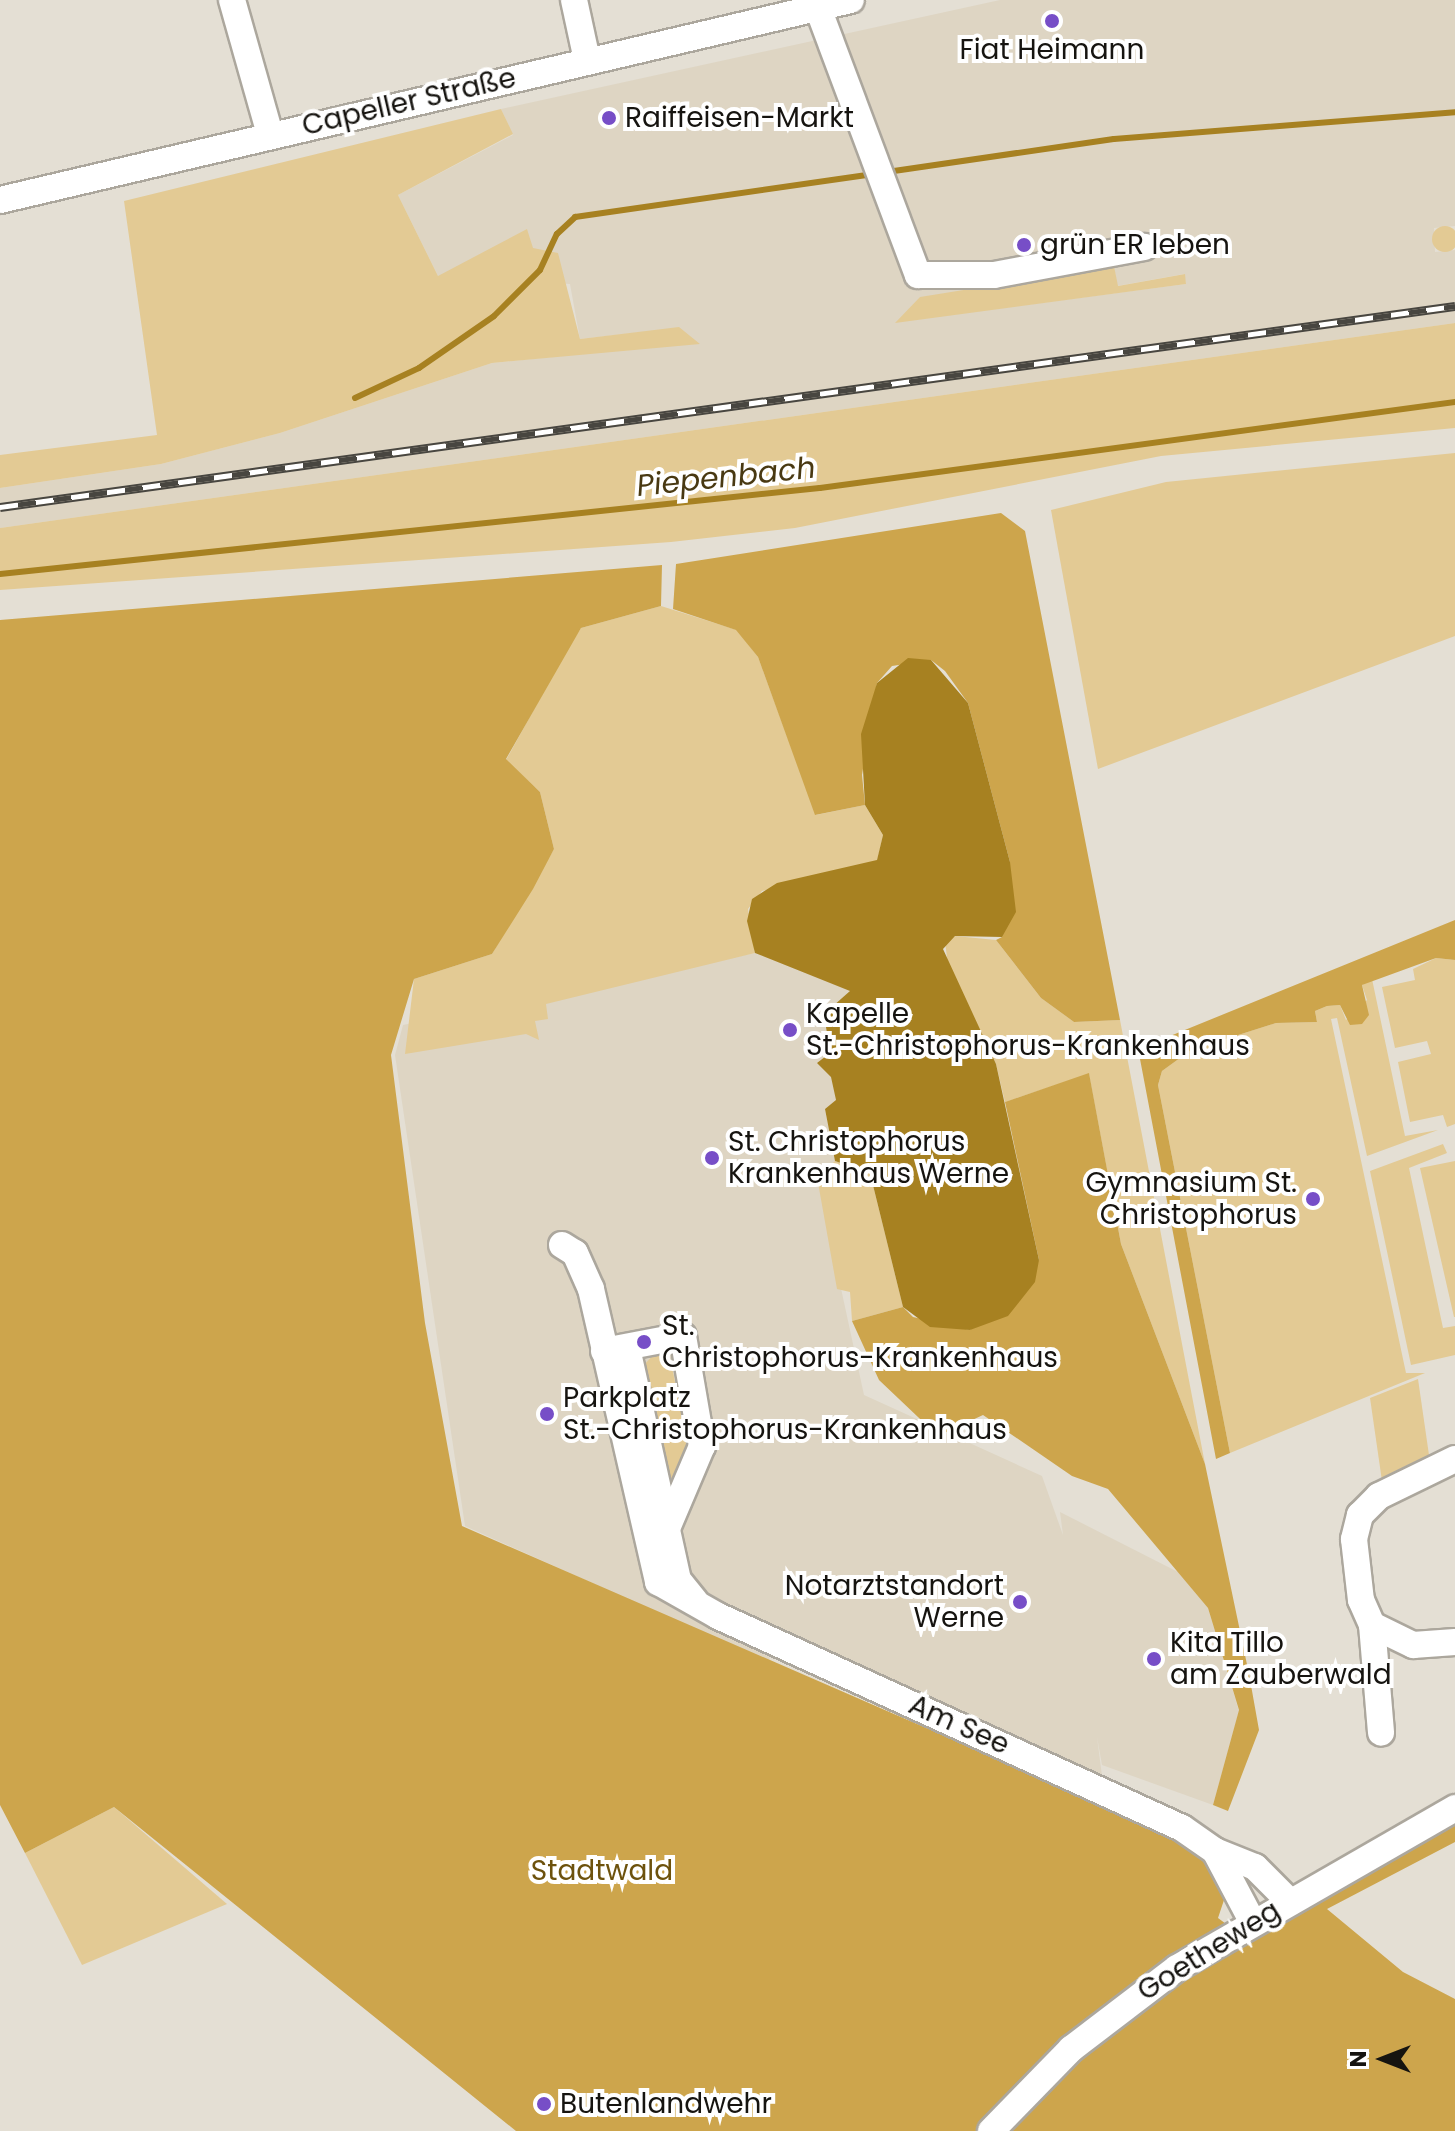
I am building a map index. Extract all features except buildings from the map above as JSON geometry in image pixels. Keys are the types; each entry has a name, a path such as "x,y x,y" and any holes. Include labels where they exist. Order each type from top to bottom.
{"street":[{"path":"232,0 270,134"},
{"path":"574,0 587,60"},
{"name":"Capeller Straße","path":"0,200 270,134 851,0"},
{"path":"818,8 918,275 994,275 1144,247"},
{"name":"Am See","path":"562,1245 586,1270 616,1349 678,1580 700,1606"},
{"path":"616,1349 683,1336 702,1446 666,1531"},
{"name":"Am See","path":"616,1349 649,1568 658,1582 700,1606 1182,1828 1215,1851 1255,1867 1289,1901"},
{"path":"1381,1733 1372,1625 1354,1551 1360,1515 1379,1496 1455,1459"},
{"path":"1372,1625 1413,1645 1455,1642"},
{"name":"Goetheweg","path":"991,2131 1113,2015 1252,1921 1455,1808"},
{"name":"Am See","path":"1215,1851 1252,1921"}],"shaded area":[{"path":"1000,0 1455,0 1455,226 1434,228 1435,252 1455,250 1455,323 0,528 0,488 161,464 280,433 492,363 581,354 679,328 580,339 570,284 438,276 398,195 513,135 501,109","holes":["1114,266 1117,286 1184,274 1186,284 896,322"]},
{"path":"501,109 513,134 398,195 438,276 527,229 533,248 558,253 580,339 679,327 700,344 492,363 280,433 161,464 0,488 0,455 157,435 124,201"},
{"path":"1445,226 1454,230 1458,239 1454,248 1445,252 1436,248 1432,239 1436,230"},
{"path":"1114,266 1118,286 1185,274 1186,284 895,323 920,297"},
{"path":"1455,323 1455,428 1161,456 795,528 671,542 0,590 0,528"},
{"path":"1455,453 1455,636 1098,769 1051,510 1166,482"},
{"path":"661,606 737,630 758,657 816,815 865,805 883,835 877,861 762,891 748,909 755,953 546,1004 548,1019 535,1021 539,1040 526,1034 405,1054 414,979 492,954 554,849 540,792 506,760 569,646 581,628"},
{"path":"908,658 931,660 968,703 1010,862 1016,912 1002,937 955,936 943,949 996,1064 1039,1260 1035,1282 1008,1316 970,1330 930,1327 903,1307 870,1173 835,1161 825,1109 836,1100 831,1077 817,1063 830,1053 824,1014 850,991 755,953 747,921 752,899 777,883 877,860 883,835 865,805 861,734 877,683"},
{"path":"955,936 996,940 1041,998 1074,1022 1120,1020 1205,1464 1121,1244 1089,1074 1005,1102 996,1064 948,965 945,942"},
{"name":"St. Christophorus-Krankenhaus","path":"755,953 851,991 824,1015 836,1101 825,1109 835,1161 817,1177 864,1395 1042,1476 1063,1535 1060,1512 1178,1572 1208,1608 1239,1711 1213,1805 1102,1765 1097,1737 1102,1776 765,1624 770,1663 465,1526 395,1055 403,1025"},
{"path":"1436,958 1455,960 1455,1124 1447,1127 1443,1115 1410,1122 1398,1062 1431,1054 1427,1041 1395,1048 1382,987 1415,980 1413,969"},
{"name":"Gymnasium St. Christophorus","path":"1372,979 1405,1136 1438,1130 1367,1156 1337,1018 1331,1019 1406,1373 1425,1373 1230,1453 1158,1085 1162,1071 1191,1050 1276,1023 1317,1022 1315,1011 1327,1006 1340,1005 1346,1020 1367,1000 1362,985"},
{"path":"1443,1144 1447,1153 1409,1168 1443,1328 1455,1326 1455,1355 1411,1365 1370,1171"},
{"path":"835,1161 870,1173 903,1307 852,1321 850,1292 837,1289 817,1177"},
{"path":"1455,1161 1455,1317 1454,1317 1420,1168"},
{"path":"656,1352 671,1362 689,1453 670,1493 643,1366"},
{"path":"1418,1379 1430,1462 1382,1481 1370,1398"},
{"path":"114,1807 227,1904 82,1965 25,1853"}],"green space":[{"path":"1001,513 1025,531 1120,1020 1074,1022 1041,998 996,940 1002,937 1010,862 968,703 945,671 931,660 892,666 877,683 862,775 865,805 815,815 758,657 736,630 673,609 676,564"},
{"name":"Stadtwald","path":"662,565 661,606 581,628 506,759 540,792 554,849 533,889 492,954 414,979 391,1055 425,1323 462,1526 1156,1828 1214,1867 1225,1897 1218,1918 1245,1938 1455,1823 1455,1842 1327,1909 1403,1972 1455,1999 1455,2131 516,2131 114,1807 25,1853 0,1805 0,620"},
{"path":"1455,920 1455,960 1436,958 1362,985 1369,1015 1362,1024 1350,1025 1340,1005 1327,1006 1315,1011 1317,1022 1276,1023 1191,1050 1162,1071 1158,1085 1230,1453 1216,1459 1140,1059 1148,1045"},
{"path":"1089,1073 1121,1244 1205,1464 1249,1674 1259,1730 1228,1811 1213,1805 1239,1710 1208,1608 1108,1489 1072,1476 983,1415 938,1436 879,1380 852,1321 903,1307 913,1317 970,1330 1039,1260 1005,1102"}],"waterway":[{"path":"887,172 1114,139 1455,112"},
{"path":"355,398 419,368 494,316 540,270 557,234 575,217 872,174"},
{"name":"Piepenbach","path":"0,574 820,488 1455,402"}],"railway":[{"path":"0,507 1455,306"}],"place":[{"name":"Fiat Heimann","path":"1052,21"},
{"name":"Raiffeisen-Markt","path":"609,118"},
{"name":"grün ER leben","path":"1024,245"},
{"name":"Kapelle St.-Christophorus-Krankenhaus","path":"790,1030"},
{"name":"St. Christophorus Krankenhaus Werne","path":"712,1158"},
{"name":"Gymnasium St. Christophorus","path":"1313,1199"},
{"name":"St. Christophorus-Krankenhaus","path":"644,1342"},
{"name":"Parkplatz St.-Christophorus-Krankenhaus","path":"547,1414"},
{"name":"Notarztstandort Werne","path":"1020,1602"},
{"name":"Kita Tillo am Zauberwald","path":"1154,1659"},
{"name":"Butenlandwehr","path":"544,2104"}]}
